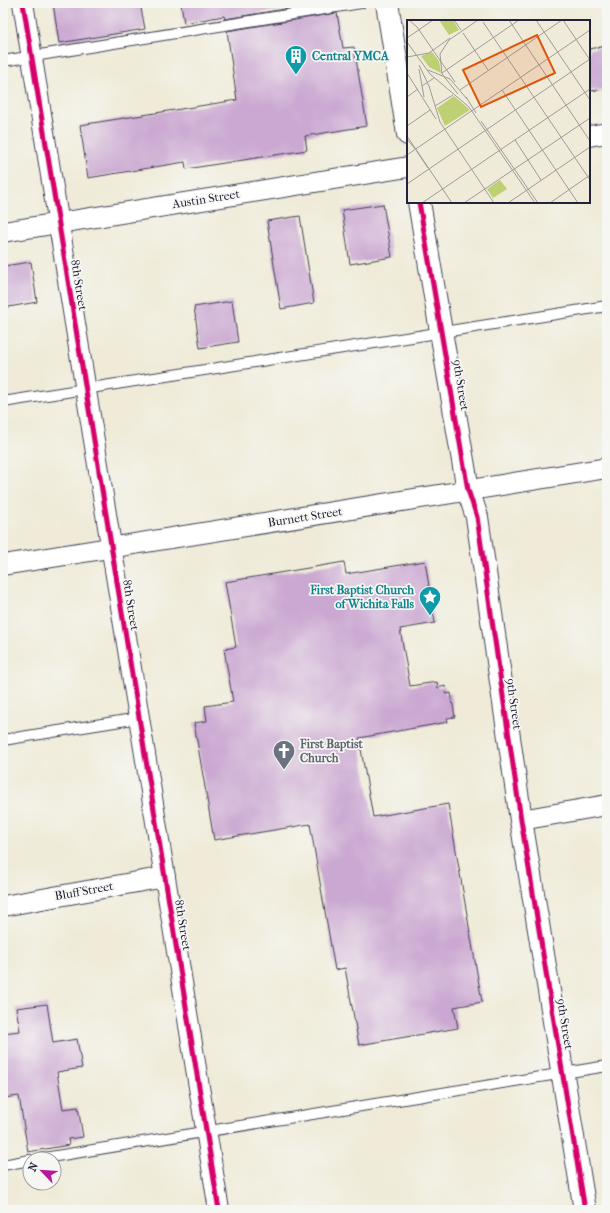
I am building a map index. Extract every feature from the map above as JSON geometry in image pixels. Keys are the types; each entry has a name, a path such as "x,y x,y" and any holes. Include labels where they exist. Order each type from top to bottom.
{"street":[{"name":"8th Street","path":"23,3 219,1210"},
{"path":"387,3 407,128"},
{"path":"590,136 607,133"},
{"name":"Austin Street","path":"3,232 407,166"},
{"name":"9th Street","path":"419,203 468,490 477,517 521,820 585,1210"},
{"name":"Burnett Street","path":"3,565 607,468"},
{"path":"521,820 607,805"},
{"name":"Bluff Street","path":"3,906 165,877"}],"lane":[{"path":"3,61 360,3"},
{"path":"3,402 607,306"},
{"path":"3,740 139,718"},
{"path":"62,1155 607,1066"},
{"path":"3,1165 22,1161"}],"building":[{"path":"53,3 140,3 145,29 59,43"},
{"path":"181,3 320,3 225,19 224,16 184,23"},
{"path":"337,13 343,48 354,47 367,126 305,136 307,150 186,169 185,162 88,178 80,125 237,100 227,31"},
{"path":"607,46 607,89 590,91 590,49"},
{"path":"383,204 392,257 350,264 342,210"},
{"path":"300,216 314,303 281,309 267,221"},
{"path":"31,262 37,302 3,308 3,266"},
{"path":"232,301 238,342 200,348 194,307"},
{"name":"First Baptist Church","path":"425,561 435,623 400,629 410,686 437,682 438,688 445,686 446,694 451,693 455,717 447,718 448,722 359,738 373,817 448,804 482,1002 454,1007 458,1028 359,1045 345,968 335,970 310,824 214,840 194,723 207,721 205,706 233,702 224,649 236,647 225,582 344,562 346,574"},
{"path":"47,1004 53,1043 77,1039 82,1068 57,1072 63,1109 78,1107 83,1137 68,1139 69,1145 28,1151 19,1096 3,1098 3,1033 20,1031 16,1008"}],"cycle path":[{"path":"23,3 219,1210"},
{"path":"419,203 468,490 477,517 521,820 585,1210"}],"place":[{"name":"Central YMCA","path":"296,76"},
{"name":"First Baptist Church of Wichita Falls","path":"430,616"},
{"name":"First Baptist Church","path":"284,770"}]}
